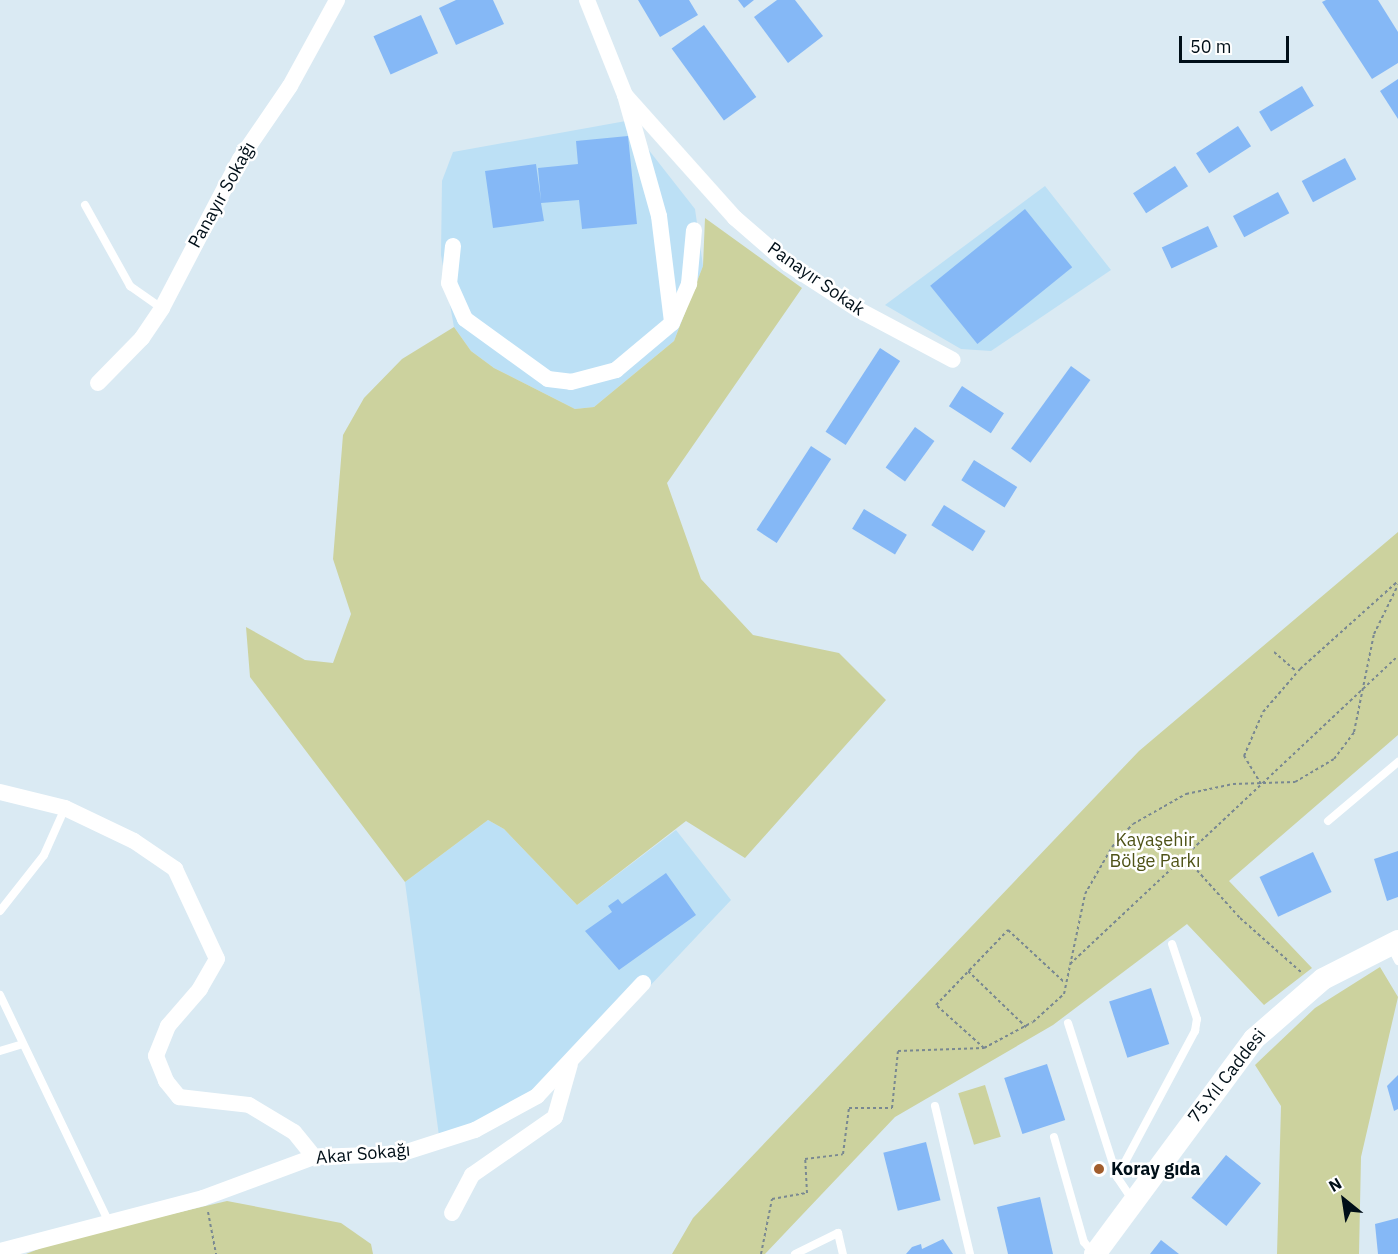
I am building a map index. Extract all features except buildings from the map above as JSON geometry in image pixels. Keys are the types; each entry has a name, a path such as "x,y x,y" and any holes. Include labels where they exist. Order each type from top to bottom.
{"street":[{"name":"Panayır Sokağı","path":"98,383 162,308 240,159 290,86 337,0"},
{"path":"587,0 625,95 659,216 672,323"},
{"name":"Panayır Sokak","path":"625,95 735,218 788,264 859,310 953,360"},
{"path":"453,246 449,283 465,319 548,379 571,382 616,370 672,323 689,284 694,230"},
{"path":"0,792 65,808 134,841 175,869 217,959 200,989 168,1026 156,1056 166,1081 179,1097 249,1105 294,1132 314,1157"},
{"name":"75.Yıl Caddesi","path":"1095,1254 1254,1039 1316,985 1395,949"},
{"name":"Akar Sokağı","path":"0,1251 203,1198 314,1157 400,1154 475,1130 529,1102 570,1064 643,983"},
{"path":"452,1213 472,1175 555,1117 570,1064"}],"lane":[{"path":"86,205 130,286 162,308"},
{"path":"1328,821 1398,762"},
{"path":"0,911 44,855 65,808"},
{"path":"1117,1177 1195,1031 1197,1018 1172,944"},
{"path":"0,995 109,1222"},
{"path":"1068,1023 1117,1177 1133,1202"},
{"path":"0,1051 23,1044"},
{"path":"935,1106 970,1254"},
{"path":"1054,1137 1084,1242 1095,1254"},
{"path":"795,1254 838,1233 843,1254"}],"path":[{"path":"1261,784 1245,764 1245,746 1297,672 1398,583"},
{"path":"761,1254 772,1199 807,1193 805,1160 843,1154 849,1108 892,1108 898,1051 984,1048 1026,1027 1052,1006 1066,984 1085,894 1112,847 1133,824 1186,794 1295,782 1334,759 1354,732 1376,626 1398,583"},
{"path":"1274,651 1297,672"},
{"path":"1069,966 1398,656"},
{"path":"1184,856 1240,918 1316,985"},
{"path":"984,1048 936,1005 1008,930 1066,984"},
{"path":"968,971 1026,1027"},
{"path":"203,1198 216,1254"}],"shaded area":[{"path":"626,121 695,209 703,266 674,341 594,407 575,409 494,368 471,351 454,327 441,255 442,181 453,152"},
{"path":"1045,186 1111,270 991,351 961,349 885,305"},
{"path":"488,820 504,829 577,905 676,830 731,900 631,1006 535,1090 498,1117 439,1136 405,882"}],"green space":[{"path":"705,218 802,288 667,483 701,579 753,635 839,653 886,700 745,858 686,821 577,905 504,829 488,820 405,882 250,677 246,627 305,660 333,663 351,614 333,559 343,435 364,398 402,359 454,327 471,351 494,368 575,409 594,407 674,341 703,266"},
{"name":"Kayaşehir Bölge Parkı","path":"1398,532 1398,735 1229,881 1312,968 1264,1005 1187,924 1053,1025 895,1117 765,1254 672,1254 693,1218 1139,751"},
{"path":"1380,967 1398,997 1361,1157 1359,1254 1277,1254 1281,1106 1255,1065 1315,1008"},
{"path":"985,1085 1001,1137 974,1145 958,1093"},
{"path":"227,1201 341,1223 371,1244 373,1254 26,1254 61,1240"}],"place":[{"name":"Koray gıda","path":"1099,1169"}]}
